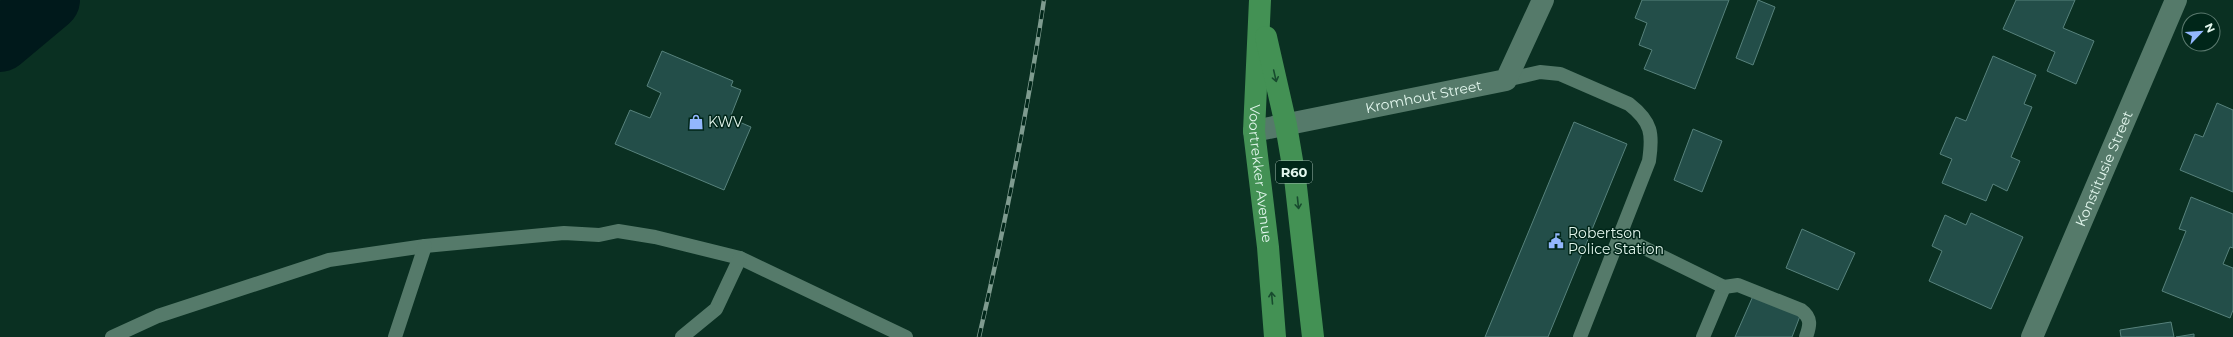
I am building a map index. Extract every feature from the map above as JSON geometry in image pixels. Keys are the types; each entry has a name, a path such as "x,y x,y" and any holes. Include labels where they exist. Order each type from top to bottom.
{"main road":[{"name":"Voortrekker Avenue","path":"1260,5 1296,178 1313,337"},
{"name":"Voortrekker Avenue","path":"1260,5 1254,131 1268,247 1275,337"}],"street":[{"path":"1506,80 1543,0"},
{"name":"Konstitusie Street","path":"2032,337 2176,0"},
{"name":"Kromhout Street","path":"1254,131 1506,80"}],"lane":[{"path":"1506,80 1540,72 1560,74 1629,104 1647,121 1650,130 1652,143 1649,161 1580,337"},
{"path":"112,337 158,316 329,260 425,246 564,233 599,235 618,231 655,237 740,258 906,337"},
{"path":"1620,236 1724,287 1738,285 1801,310 1806,314 1809,320 1810,326 1806,337"},
{"path":"395,337 425,246"},
{"path":"682,337 716,309 740,258"},
{"path":"1703,337 1724,287"}],"building":[{"path":"1642,0 1729,0 1695,89 1644,69 1652,50 1639,45 1647,23 1635,18"},
{"path":"1758,0 1775,7 1753,65 1736,58"},
{"path":"2016,0 2075,0 2063,28 2094,41 2076,84 2047,71 2055,52 2003,29"},
{"path":"662,51 733,81 731,86 741,90 730,118 751,127 724,190 615,144 630,110 650,118 661,93 647,86"},
{"path":"1993,56 2036,75 2024,104 2032,107 2011,157 2020,161 2007,191 1993,184 1986,201 1942,183 1952,159 1940,154 1956,117 1966,121"},
{"path":"2217,103 2233,110 2233,192 2180,170 2195,134 2203,137"},
{"name":"Robertson Police Station","path":"1574,122 1627,144 1548,337 1485,337"},
{"path":"1693,129 1722,141 1702,192 1674,180"},
{"path":"2191,197 2233,214 2233,248 2230,247 2223,264 2233,268 2233,310 2230,318 2162,291 2186,231 2179,229"},
{"path":"1971,213 2023,237 1991,309 1929,281 1942,251 1932,246 1945,215 1966,225"},
{"path":"1802,229 1855,253 1838,290 1786,268"},
{"path":"1753,296 1800,316 1792,337 1735,337"},
{"path":"2171,322 2174,337 2121,337 2120,330"},
{"path":"2194,334 2194,337 2176,337"}],"waterway":[{"path":"0,41 49,0"}],"railway":[{"path":"979,337 1015,169 1044,0"}],"place":[{"name":"KWV","path":"696,122"},
{"name":"Robertson Police Station","path":"1556,241"}]}
